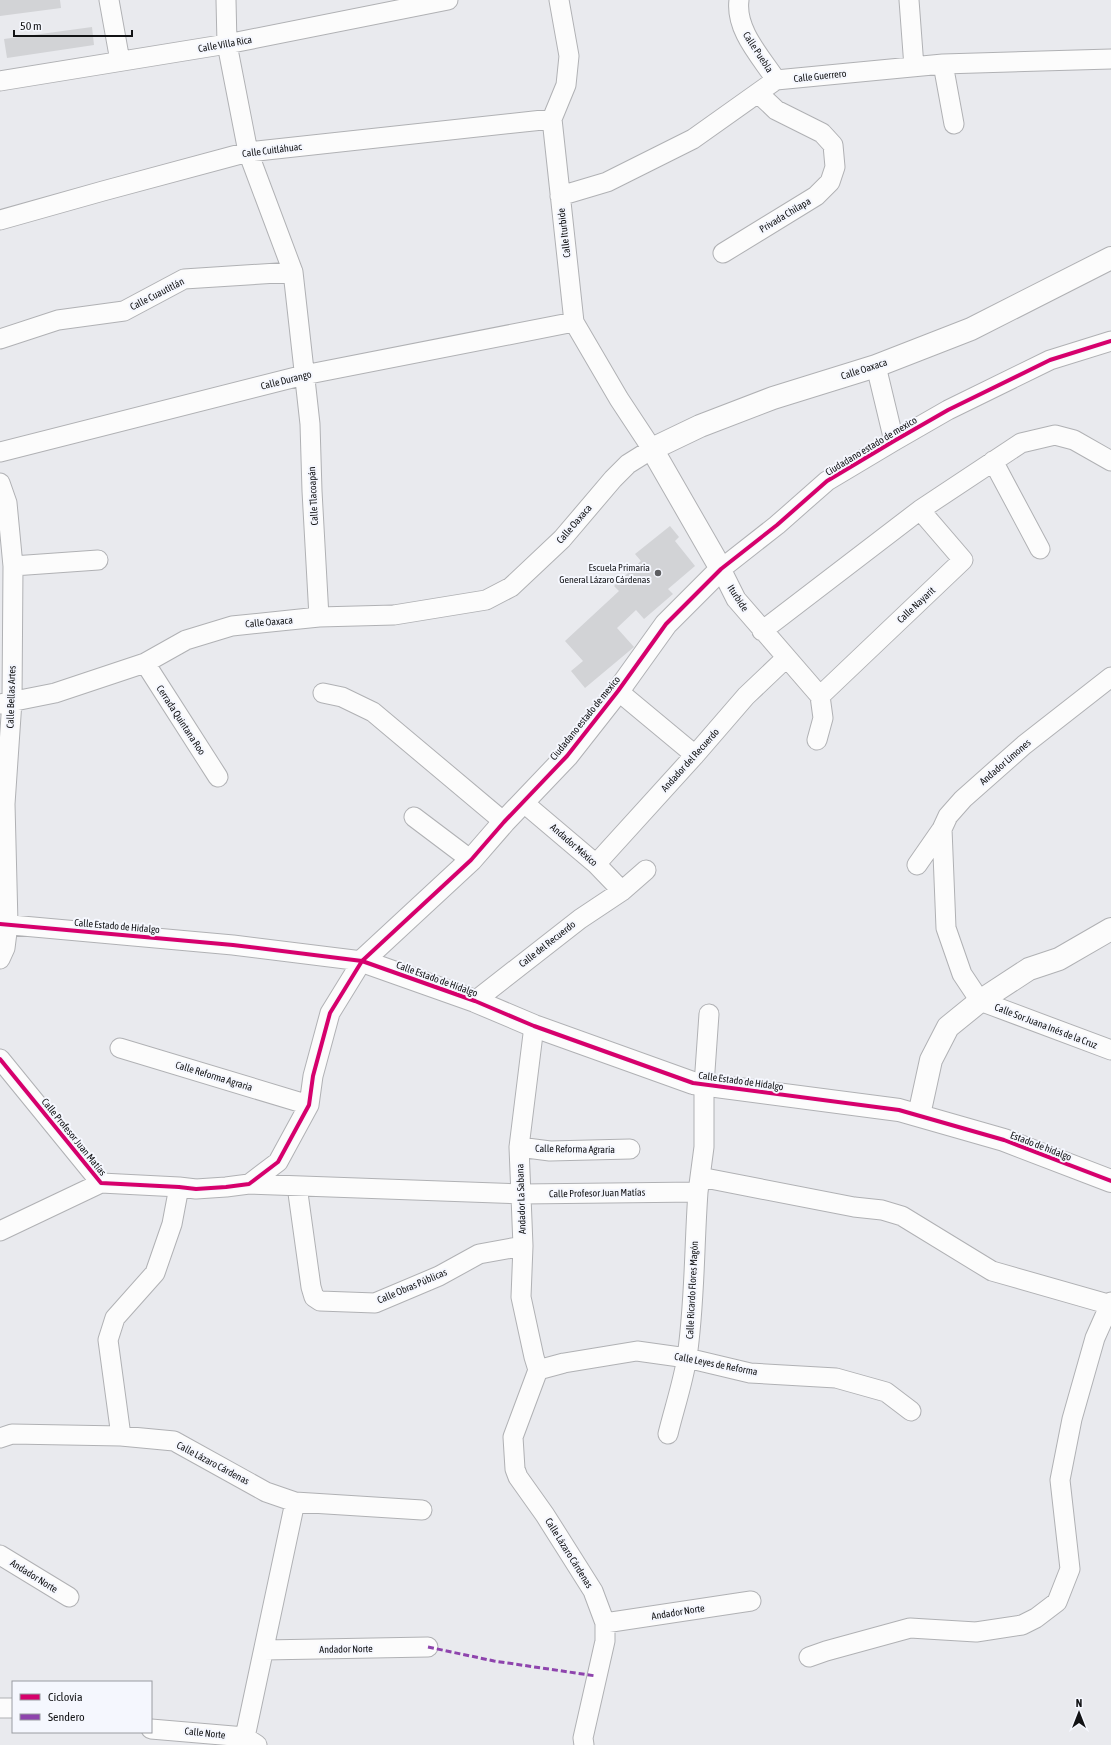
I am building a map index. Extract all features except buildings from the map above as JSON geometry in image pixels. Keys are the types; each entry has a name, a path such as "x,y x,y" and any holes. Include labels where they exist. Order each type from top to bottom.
{"street":[{"path":"109,0 120,61"},
{"name":"Calle Tlacoapán","path":"226,0 227,44 248,152 293,272 310,424 319,618"},
{"name":"Calle Villa Rica","path":"0,81 227,44 448,0"},
{"name":"Calle Iturbide","path":"559,0 569,56 566,85 552,120 574,322 619,399 652,449"},
{"name":"Calle Puebla","path":"739,0 738,8 742,28 776,80"},
{"path":"909,0 914,66"},
{"name":"Calle Guerrero","path":"776,80 943,64 1111,59"},
{"path":"943,64 954,124"},
{"path":"560,196 608,182 692,139 776,80"},
{"name":"Privada Chilapa","path":"722,253 816,196 830,182 835,167 833,145 822,133 776,110 758,93"},
{"name":"Calle Cuitláhuac","path":"0,220 103,190 248,152 552,120"},
{"name":"Calle Oaxaca","path":"6,703 55,693 145,663 186,640 232,626 319,618 394,615 486,600 511,587 562,539 613,479 628,464 652,449 700,426 773,398 876,366 971,329 1111,258"},
{"name":"Calle Cuautitlán","path":"0,339 58,320 124,311 184,279 293,272"},
{"name":"Calle Durango","path":"0,452 304,375 574,322"},
{"name":"Ciudadano estado de mexico","path":"249,1184 278,1162 309,1105 313,1076 330,1013 362,961 471,860 504,822 567,756 618,691 666,624 721,569 776,525 826,481 894,441 948,410 1050,360 1111,341"},
{"path":"876,366 894,441"},
{"path":"762,631 920,510 1021,443 1055,435 1074,440 1111,461"},
{"name":"Iturbide","path":"652,449 721,569 736,599 762,631 820,696"},
{"path":"993,461 1040,549"},
{"name":"Calle Bellas Artes","path":"0,483 7,503 13,566 2,804 5,948 0,959"},
{"name":"Calle Nayarit","path":"820,696 963,560 920,510"},
{"path":"13,566 98,560"},
{"name":"Andador del Recuerdo","path":"596,864 695,755 746,696 786,658"},
{"name":"Cerrada Quintana Roo","path":"145,663 218,777"},
{"name":"Andador Limones","path":"917,865 942,829 948,816 963,799 1024,745 1111,677"},
{"path":"618,691 695,755"},
{"path":"323,693 342,697 373,712 504,822"},
{"path":"817,740 823,718 820,696"},
{"name":"Andador México","path":"524,802 596,864 622,891"},
{"path":"414,817 471,860"},
{"path":"942,829 946,928 962,974 980,1001"},
{"name":"Calle del Recuerdo","path":"475,1001 580,919 622,891 646,870"},
{"name":"Calle Estado de Hidalgo","path":"4,924 233,945 362,961 475,1001 534,1026 692,1083 899,1110 919,1115"},
{"path":"919,1115 931,1060 948,1027 980,1001 1029,969 1059,959 1111,928"},
{"name":"Calle Sor Juana Inés de la Cruz","path":"980,1001 1111,1050"},
{"path":"704,1085 709,1014"},
{"name":"Andador La Sabana","path":"534,1026 519,1147 523,1246 521,1297 538,1370"},
{"name":"Calle Reforma Agraria","path":"120,1048 309,1105"},
{"name":"Calle Profesor Juan Matías","path":"0,1059 101,1183 179,1186"},
{"name":"Calle Ricardo Flores Magón","path":"668,1434 687,1358 695,1268 695,1231 704,1148 704,1085"},
{"name":"Estado de hidalgo","path":"919,1115 1004,1140 1111,1181"},
{"name":"Calle Reforma Agraria","path":"519,1147 550,1151 630,1149"},
{"path":"0,1231 101,1183"},
{"path":"121,1436 108,1340 115,1318 155,1273 172,1224 179,1186 196,1189 249,1184"},
{"name":"Calle Profesor Juan Matías","path":"249,1184 522,1194 699,1185 854,1208 882,1210 902,1216 992,1272 1111,1304"},
{"name":"Calle Obras Públicas","path":"297,1186 311,1287 314,1297 320,1301 374,1303 439,1276 480,1254 523,1246"},
{"path":"809,1657 910,1628 976,1632 1022,1625 1036,1618 1057,1602 1070,1569 1060,1480 1072,1419 1095,1338 1111,1304"},
{"name":"Calle Leyes de Reforma","path":"538,1370 564,1363 637,1351 687,1358 750,1373 836,1378 886,1392 911,1411"},
{"name":"Calle Lázaro Cárdenas","path":"538,1370 513,1437 515,1469 518,1477 545,1515 593,1591 605,1623 605,1641 584,1730 584,1745"},
{"name":"Calle Lázaro Cárdenas","path":"0,1438 12,1434 121,1436 174,1441 266,1492 295,1502 422,1510"},
{"path":"251,1741 264,1650 295,1502"},
{"name":"Andador Norte","path":"0,1555 69,1597"},
{"name":"Andador Norte","path":"605,1623 751,1601"},
{"name":"Andador Norte","path":"264,1650 428,1647"},
{"path":"0,1708 12,1708"},
{"name":"Calle Norte","path":"152,1729 251,1741"}],"marked path":[{"path":"428,1647 494,1661 596,1676"}],"cycle path":[{"path":"0,1059 101,1183 196,1189 249,1184 278,1162 309,1105 313,1076 330,1013 362,961 471,860 504,822 567,756 618,691 666,624 721,569 777,525 827,481 894,441 948,410 1050,360 1111,341"},
{"path":"0,924 233,945 362,961 475,1001 534,1026 693,1083 899,1110 1004,1140 1111,1181"}],"place":[{"name":"Escuela Primaria General Lázaro Cárdenas","path":"658,573"}]}
